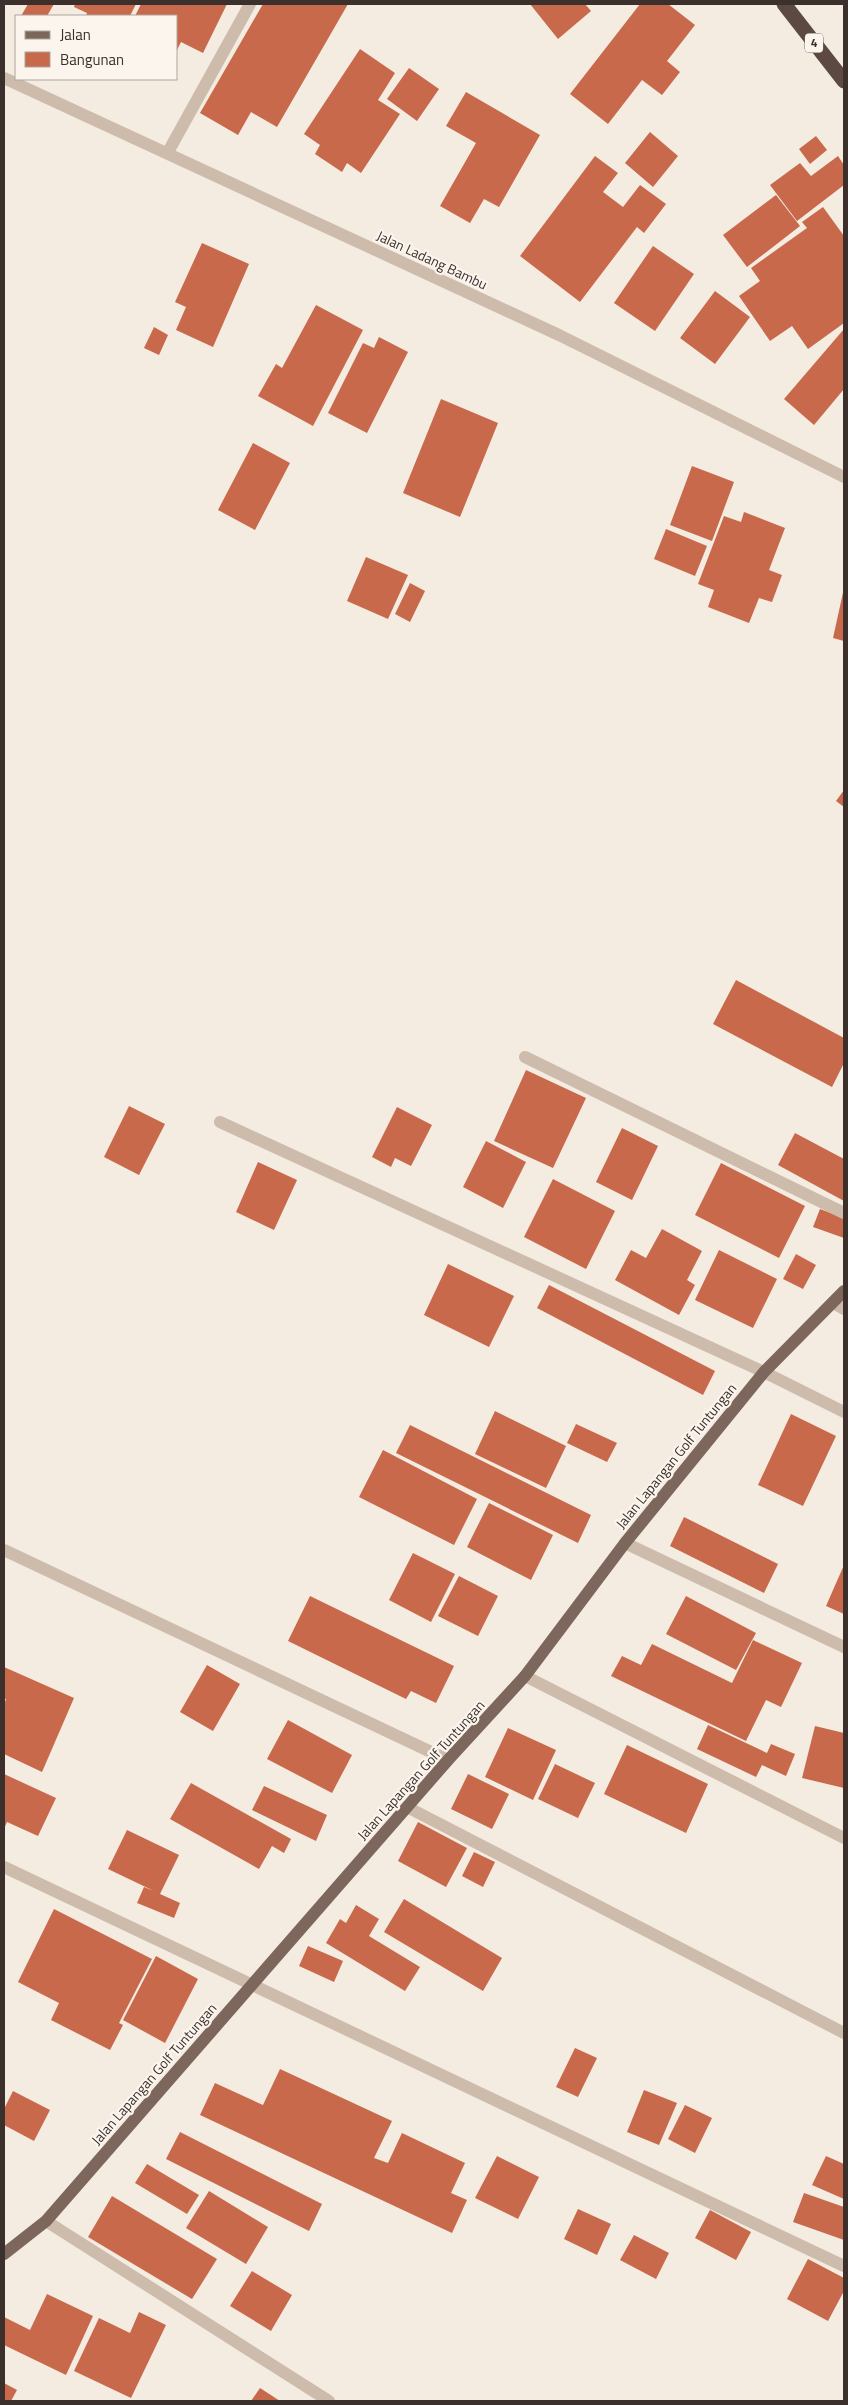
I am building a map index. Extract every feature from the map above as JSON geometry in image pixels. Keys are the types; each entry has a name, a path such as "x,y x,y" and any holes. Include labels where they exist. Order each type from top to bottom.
{"highway":[{"name":"4","path":"784,4 844,81"}],"main road":[{"name":"Jalan Lapangan Golf Tuntungan","path":"4,2254 46,2221 448,1760 525,1676 625,1543 764,1372 839,1306 844,1291"}],"street":[{"path":"168,152 250,4"},
{"name":"Jalan Ladang Bambu","path":"4,78 168,152 559,335 844,478"},
{"path":"525,1057 844,1213"},
{"path":"220,1122 764,1372 844,1412"},
{"path":"625,1543 844,1647"},
{"path":"4,1550 448,1760"},
{"path":"525,1676 844,1838"},
{"path":"407,1807 844,2033"},
{"path":"4,1867 844,2266"},
{"path":"46,2221 329,2401"}],"building":[{"path":"28,4 54,4 48,15 22,15"},
{"path":"75,4 136,4 130,15 86,15 87,13 74,7"},
{"path":"141,4 227,4 203,53 181,42 178,48 178,15 136,15"},
{"path":"263,4 348,4 277,127 251,112 238,135 200,113"},
{"path":"530,4 585,4 591,11 558,39"},
{"path":"640,4 668,4 695,25 667,61 680,72 662,95 642,80 608,124 570,94"},
{"path":"360,49 395,73 378,100 400,114 361,173 347,163 342,172 315,154 320,145 304,134"},
{"path":"409,68 439,89 417,121 387,99"},
{"path":"466,92 540,135 499,207 484,199 470,223 440,206 476,143 446,126"},
{"path":"650,132 678,156 653,187 625,163"},
{"path":"816,136 827,150 810,164 799,149"},
{"path":"595,156 618,173 603,192 623,207 640,185 666,204 644,233 637,227 580,302 520,256"},
{"path":"838,156 844,165 844,185 797,221 770,185 800,163 811,176"},
{"path":"776,195 800,226 747,267 723,235"},
{"path":"823,207 844,236 844,323 808,349 792,326 770,341 739,296 760,281 751,268 807,228 802,222"},
{"path":"202,243 249,264 213,347 176,330 186,307 175,302"},
{"path":"653,246 694,274 655,331 614,303"},
{"path":"715,291 750,317 715,364 680,338"},
{"path":"316,305 363,330 313,426 258,396 276,364 282,368"},
{"path":"154,327 168,335 159,355 144,348"},
{"path":"844,329 844,389 814,425 784,399"},
{"path":"379,337 408,352 367,433 328,413 363,343 374,348"},
{"path":"441,399 498,423 460,517 403,493"},
{"path":"253,443 290,463 255,530 218,510"},
{"path":"692,466 734,482 712,541 670,525"},
{"path":"744,512 785,528 769,570 782,575 772,602 759,598 749,623 708,607 714,590 698,584 724,516 741,522"},
{"path":"666,529 707,546 695,576 654,559"},
{"path":"366,557 408,575 388,619 347,601"},
{"path":"410,583 425,591 410,622 395,614"},
{"path":"844,588 844,641 833,638"},
{"path":"844,790 844,807 836,801"},
{"path":"736,980 844,1038 844,1063 832,1087 713,1024"},
{"path":"526,1070 586,1098 553,1168 494,1141"},
{"path":"129,1106 165,1124 139,1175 104,1157"},
{"path":"397,1107 432,1125 411,1166 395,1158 391,1167 372,1157"},
{"path":"622,1128 658,1146 632,1200 596,1182"},
{"path":"795,1133 844,1159 844,1201 778,1165"},
{"path":"486,1141 526,1162 503,1208 463,1187"},
{"path":"258,1162 297,1180 274,1230 236,1212"},
{"path":"721,1163 805,1206 779,1258 695,1215"},
{"path":"553,1179 615,1211 586,1269 524,1237"},
{"path":"820,1209 844,1218 844,1238 813,1227"},
{"path":"662,1229 702,1251 687,1280 695,1285 679,1315 615,1280 631,1250 646,1258"},
{"path":"719,1250 777,1279 753,1328 695,1300"},
{"path":"796,1254 816,1265 803,1289 783,1279"},
{"path":"448,1264 514,1296 489,1347 424,1315"},
{"path":"549,1285 715,1371 703,1395 537,1308"},
{"path":"495,1411 566,1446 546,1488 475,1454"},
{"path":"791,1414 836,1436 803,1506 758,1485"},
{"path":"576,1424 617,1443 607,1462 567,1443"},
{"path":"410,1425 591,1515 578,1543 396,1453"},
{"path":"383,1450 477,1499 454,1545 359,1497"},
{"path":"489,1503 553,1535 531,1580 467,1547"},
{"path":"684,1517 778,1564 764,1593 670,1546"},
{"path":"413,1553 455,1574 431,1622 389,1600"},
{"path":"844,1565 844,1614 826,1606"},
{"path":"459,1576 498,1596 478,1636 438,1616"},
{"path":"310,1596 454,1666 436,1703 411,1691 406,1699 288,1641"},
{"path":"686,1596 756,1633 736,1670 666,1634"},
{"path":"753,1640 802,1663 781,1707 766,1700 746,1741 611,1676 622,1656 641,1665 652,1644 732,1683"},
{"path":"207,1665 240,1684 213,1731 180,1712"},
{"path":"4,1667 74,1698 42,1772 4,1754 4,1705 6,1699 4,1698"},
{"path":"288,1720 352,1755 332,1793 267,1759"},
{"path":"708,1725 767,1753 771,1744 795,1754 786,1776 762,1765 756,1777 697,1749"},
{"path":"815,1726 844,1733 844,1788 802,1778"},
{"path":"508,1728 556,1750 533,1800 485,1777"},
{"path":"627,1745 708,1784 686,1833 604,1794"},
{"path":"555,1764 595,1783 578,1818 538,1799"},
{"path":"4,1774 56,1798 38,1836 7,1822 4,1829"},
{"path":"468,1774 509,1794 492,1829 451,1809"},
{"path":"191,1783 291,1839 284,1853 272,1846 259,1869 170,1819"},
{"path":"264,1786 327,1815 316,1841 252,1810"},
{"path":"418,1822 467,1848 446,1887 398,1861"},
{"path":"127,1830 179,1855 160,1894 180,1903 174,1918 137,1903 144,1887 154,1891 108,1869"},
{"path":"474,1852 495,1862 483,1887 462,1876"},
{"path":"404,1899 502,1958 483,1991 384,1932"},
{"path":"356,1905 379,1919 369,1936 420,1967 405,1991 326,1943 340,1919 346,1923"},
{"path":"54,1909 152,1959 119,2023 123,2025 110,2050 51,2020 59,2003 18,1982"},
{"path":"308,1946 343,1961 334,1982 299,1966"},
{"path":"156,1956 198,1979 165,2043 123,2020"},
{"path":"575,2048 597,2058 578,2097 556,2087"},
{"path":"280,2069 392,2121 374,2158 388,2163 402,2133 465,2163 451,2193 467,2200 452,2233 200,2115 215,2083 263,2105"},
{"path":"644,2090 677,2103 659,2145 627,2132"},
{"path":"13,2091 50,2110 34,2141 4,2125 4,2109"},
{"path":"685,2105 712,2118 695,2153 668,2139"},
{"path":"180,2132 322,2204 309,2231 166,2159"},
{"path":"497,2156 539,2177 518,2219 475,2198"},
{"path":"826,2156 844,2164 844,2199 812,2185"},
{"path":"147,2164 199,2195 187,2214 135,2183"},
{"path":"209,2191 268,2227 246,2264 186,2228"},
{"path":"804,2193 844,2207 844,2240 793,2222"},
{"path":"112,2196 217,2259 192,2299 88,2237"},
{"path":"578,2209 611,2224 597,2255 564,2239"},
{"path":"710,2210 751,2232 736,2260 695,2238"},
{"path":"634,2235 669,2253 656,2279 620,2260"},
{"path":"808,2259 844,2278 844,2291 828,2321 787,2299"},
{"path":"252,2271 292,2295 271,2331 230,2306"},
{"path":"47,2294 93,2316 66,2375 4,2345 4,2317 30,2330"},
{"path":"139,2312 166,2325 131,2398 74,2371 99,2318 130,2333"},
{"path":"4,2383 17,2390 11,2401 4,2401"},
{"path":"260,2388 280,2401 251,2401"}]}
